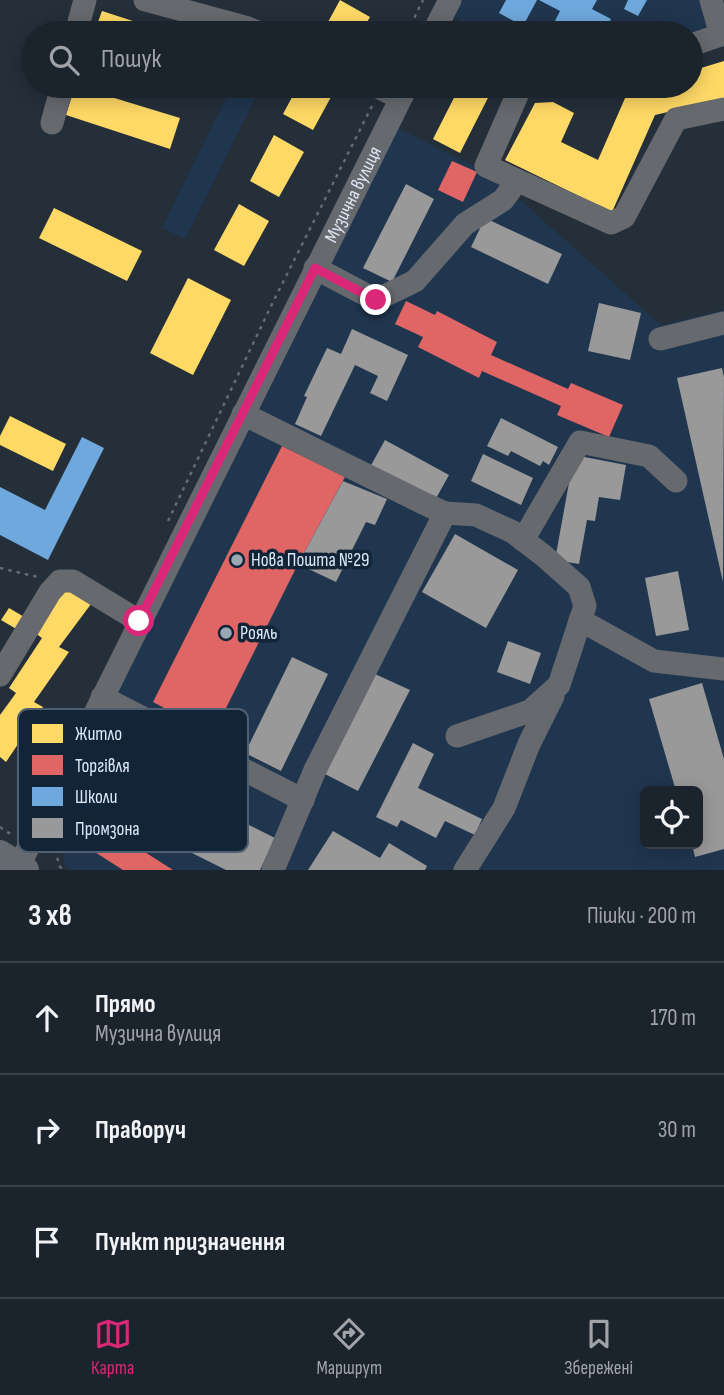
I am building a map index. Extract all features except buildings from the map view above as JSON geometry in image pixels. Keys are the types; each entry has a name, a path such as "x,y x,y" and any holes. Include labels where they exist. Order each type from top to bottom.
{"street":[{"path":"79,21 85,0"},
{"path":"145,0 223,21"},
{"path":"439,21 450,0"},
{"path":"703,41 720,35 711,0"},
{"path":"52,123 59,98"},
{"name":"Музична вулиця","path":"96,709 315,268 387,98"},
{"path":"516,98 486,166 611,223 624,217 676,119 724,108"},
{"path":"315,268 376,300 415,281 466,224 503,200 517,181"},
{"path":"660,339 724,323"},
{"path":"243,414 423,503 446,513 476,514 513,533 579,587 585,606 559,685 529,744 504,808 464,870"},
{"path":"523,540 580,442 649,456 676,481"},
{"path":"273,870 315,770 446,513"},
{"path":"0,675 50,592 61,581 73,581 139,621"},
{"path":"580,620 654,661 724,669"},
{"path":"457,736 530,711 559,685"},
{"path":"102,697 125,709"},
{"path":"248,772 303,800"}],"path":[{"path":"413,21 423,0"},
{"path":"166,524 274,300 386,98"},
{"path":"0,569 40,578"},
{"path":"0,827 15,859"},
{"path":"56,852 59,866 64,870"}],"shaded area":[{"path":"463,0 700,0 707,30 703,31 703,21 464,21 454,17"},
{"path":"226,98 255,98 185,239 162,228"},
{"path":"396,127 492,175 661,325 724,310 724,870 71,870 66,867 62,852 248,852 248,709 110,709"}],"place":[{"name":"Нова Пошта №29","path":"237,560"},
{"name":"Рояль","path":"226,633"}],"route":[{"path":"139,621 315,268 376,300"}]}
